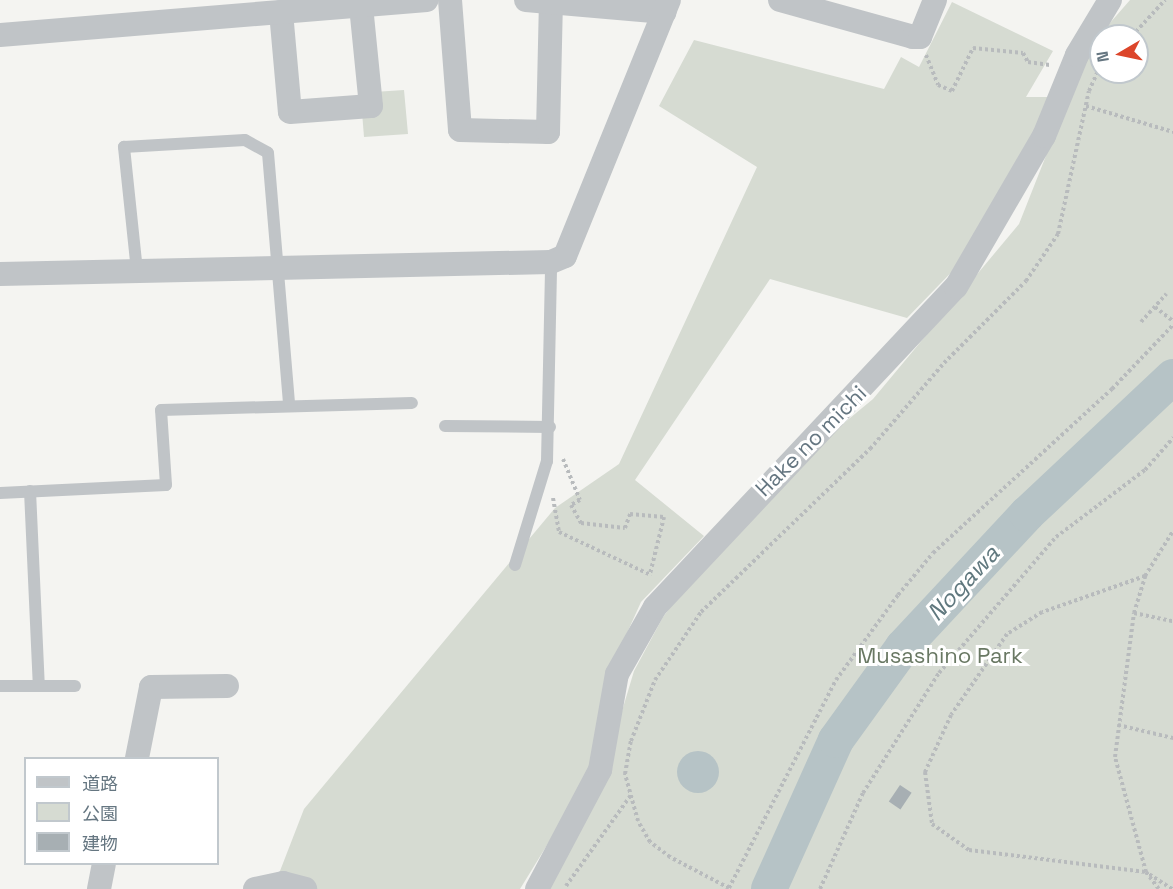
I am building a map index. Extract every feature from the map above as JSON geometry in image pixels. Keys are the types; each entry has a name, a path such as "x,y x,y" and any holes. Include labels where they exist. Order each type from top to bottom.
{"street":[{"path":"0,35 273,8 361,6 420,0"},
{"path":"450,0 460,130 471,131 548,132 551,2"},
{"path":"0,274 551,262 565,255 667,6 526,0"},
{"path":"780,0 920,37 935,0"},
{"name":"Hake no michi","path":"537,889 600,770 617,674 655,607 674,584 956,287 1033,156 1077,55 1110,0"},
{"path":"273,8 290,112 371,106 361,6"},
{"path":"136,757 151,687 227,687"},
{"path":"99,889 104,865"},
{"path":"255,889 283,883 305,889"}],"lane":[{"path":"137,271 124,147 245,140 268,153 290,404"},
{"path":"515,565 548,455 551,262"},
{"path":"0,493 166,485 161,410 290,404 412,403"},
{"path":"445,426 550,427"},
{"path":"30,491 39,686"},
{"path":"0,686 75,686"}],"path":[{"path":"1143,24 1165,0"},
{"path":"920,37 932,42 926,54 938,85 952,91 974,48 1023,53 1028,62 1049,66 1053,57"},
{"path":"1094,84 1086,106 1058,234 1026,281 944,363 870,449 701,612 655,680 640,715 625,774 650,842 728,889 836,680 898,595 933,553 1112,389 1173,323 1155,307"},
{"path":"1086,106 1173,132"},
{"path":"1141,322 1166,294"},
{"path":"820,889 863,793 939,673 1056,537 1145,470 1173,438"},
{"path":"650,574 664,517 630,514 625,528 581,523 571,504 580,500 560,450 548,455 559,532 650,574 674,584"},
{"path":"1159,889 1146,872 1120,787 1118,725 1134,613 1145,576 1173,531"},
{"path":"1145,576 1042,612 1007,634 951,715 925,772 932,824 969,850 1146,872 1172,889"},
{"path":"1134,613 1173,621"},
{"path":"1118,725 1173,738"},
{"path":"564,889 631,795"}],"green space":[{"name":"Musashino Park","path":"1130,0 1173,0 1173,889 548,889 619,721 634,671 663,617 708,557 821,442 873,399 1019,224 1089,47 1089,84 1149,84 1149,24 1109,24"},
{"path":"952,2 1053,51 1026,97 1052,97 1002,220 907,318 770,279 635,480 704,536 641,602 608,675 595,767 520,889 273,889 304,809 555,508 619,464 757,167 659,106 694,40 884,89 901,57 919,67"},
{"path":"404,90 408,134 364,137 362,112 374,92"}],"shaded area":[{"path":"698,751 713,757 719,772 713,787 698,793 683,787 677,772 683,757"}],"building":[{"path":"900,785 912,793 900,809 889,802"}],"waterway":[{"name":"Nogawa","path":"769,889 836,740 903,647 1027,514 1173,377"}]}
